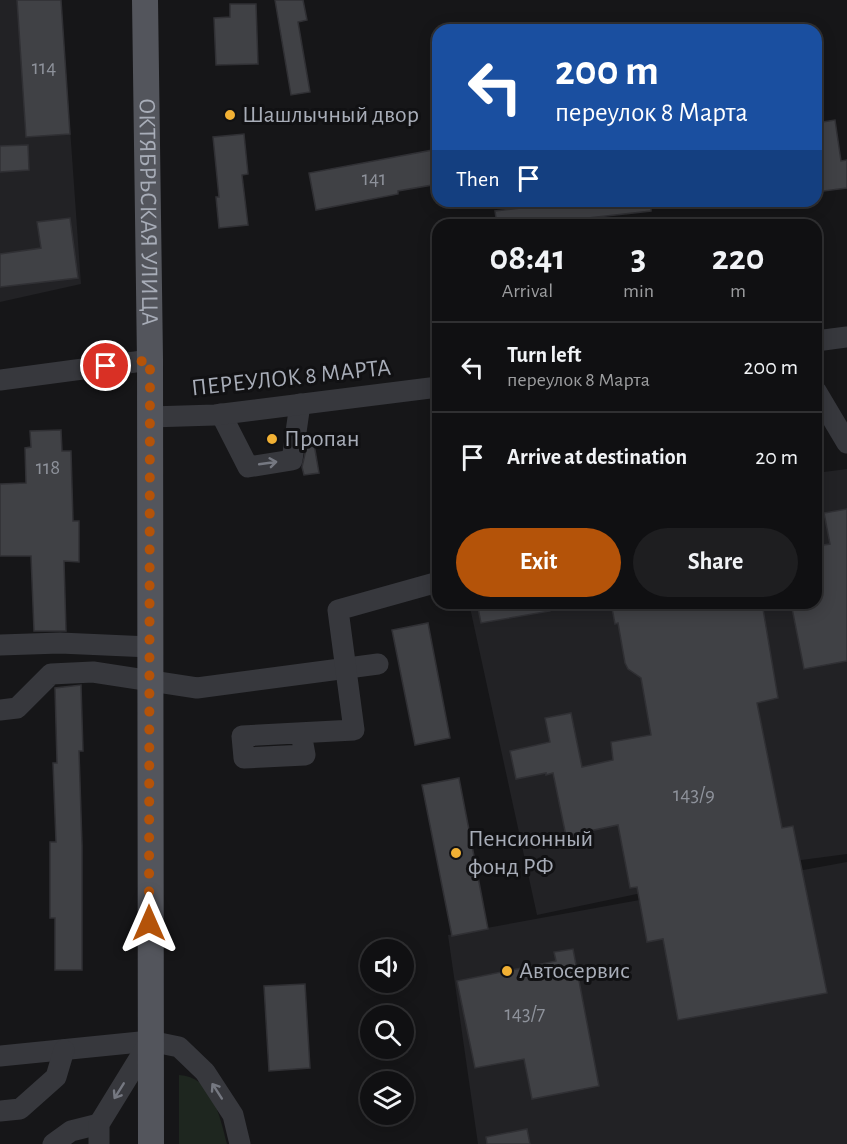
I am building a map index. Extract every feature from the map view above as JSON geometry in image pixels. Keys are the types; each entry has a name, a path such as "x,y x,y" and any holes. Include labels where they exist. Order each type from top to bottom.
{"main road":[{"name":"ОКТЯБРЬСКАЯ УЛИЦА","path":"145,0 150,360 151,1144"}],"street":[{"path":"822,340 847,337"},
{"path":"0,380 150,360"},
{"name":"ПЕРЕУЛОК 8 МАРТА","path":"150,417 221,414 432,388"},
{"path":"822,401 847,443"},
{"path":"221,414 248,466 292,460 300,404"},
{"path":"301,733 354,730 338,610 432,584"},
{"path":"0,645 60,643 150,647"},
{"path":"0,710 17,708 51,674 93,672 196,687 378,664"},
{"path":"99,1134 150,1041"},
{"path":"0,1056 150,1041 179,1047 205,1072 233,1115 240,1144"},
{"path":"0,1111 20,1109 56,1077 64,1050"},
{"path":"53,1144 71,1131 99,1134"},
{"path":"68,1144 74,1138 99,1134"}],"shaded area":[{"path":"0,0 61,0 81,284 0,302"},
{"path":"847,469 847,854 794,861 537,915 470,609 822,609 822,472"},
{"path":"847,862 847,1144 478,1144 448,935"},
{"path":"179,1075 190,1077 207,1090 213,1100 227,1144 179,1144"}],"building":[{"path":"17,0 61,0 70,134 26,137"},
{"path":"275,0 303,0 307,20 298,22 310,92 291,95"},
{"path":"230,4 256,4 258,64 216,65 214,18 230,17"},
{"path":"835,120 841,161 847,160 847,188 822,191 822,122"},
{"path":"244,134 248,174 242,175 248,225 219,228 216,197 219,197 213,137"},
{"path":"28,145 29,170 0,172 0,146"},
{"path":"432,150 432,185 316,210 309,173"},
{"path":"529,207 651,207 651,211 579,219 496,219 495,211"},
{"path":"70,218 78,278 0,287 0,254 41,248 37,222"},
{"path":"61,430 62,451 71,451 73,521 79,521 79,562 64,561 66,631 34,631 31,556 0,556 0,484 26,483 25,448 31,447 30,431"},
{"path":"314,444 319,473 304,475 302,467 307,445"},
{"path":"847,509 847,661 804,669 792,609 822,609 822,545 830,544 824,513"},
{"path":"478,609 550,609 550,611 481,623"},
{"path":"612,609 763,609 778,698 757,703 782,828 793,826 827,993 678,1020 663,939 647,942 637,887 630,888 618,825 566,836 553,773 516,779 510,751 550,742 545,718 571,713 582,767 613,760 611,742 651,735 641,678 628,669 625,663 618,623 615,624"},
{"path":"428,623 450,738 415,745 392,630"},
{"path":"81,685 83,751 79,751 82,970 55,970 55,918 50,918 50,842 56,842 53,763 57,763 55,688"},
{"path":"459,778 488,929 452,936 422,785"},
{"path":"573,949 599,1086 532,1099 524,1059 475,1068 457,981 556,961 554,952"},
{"path":"305,984 310,1068 269,1071 264,986"},
{"path":"527,1129 530,1144 487,1144 486,1137"}],"place":[{"name":"Шашлычный двор","path":"230,115"},
{"name":"Пропан","path":"272,439"},
{"name":"Пенсионный фонд РФ","path":"456,853"},
{"name":"Автосервис","path":"507,971"}],"route":[{"path":"106,366 150,360 149,923"}]}
